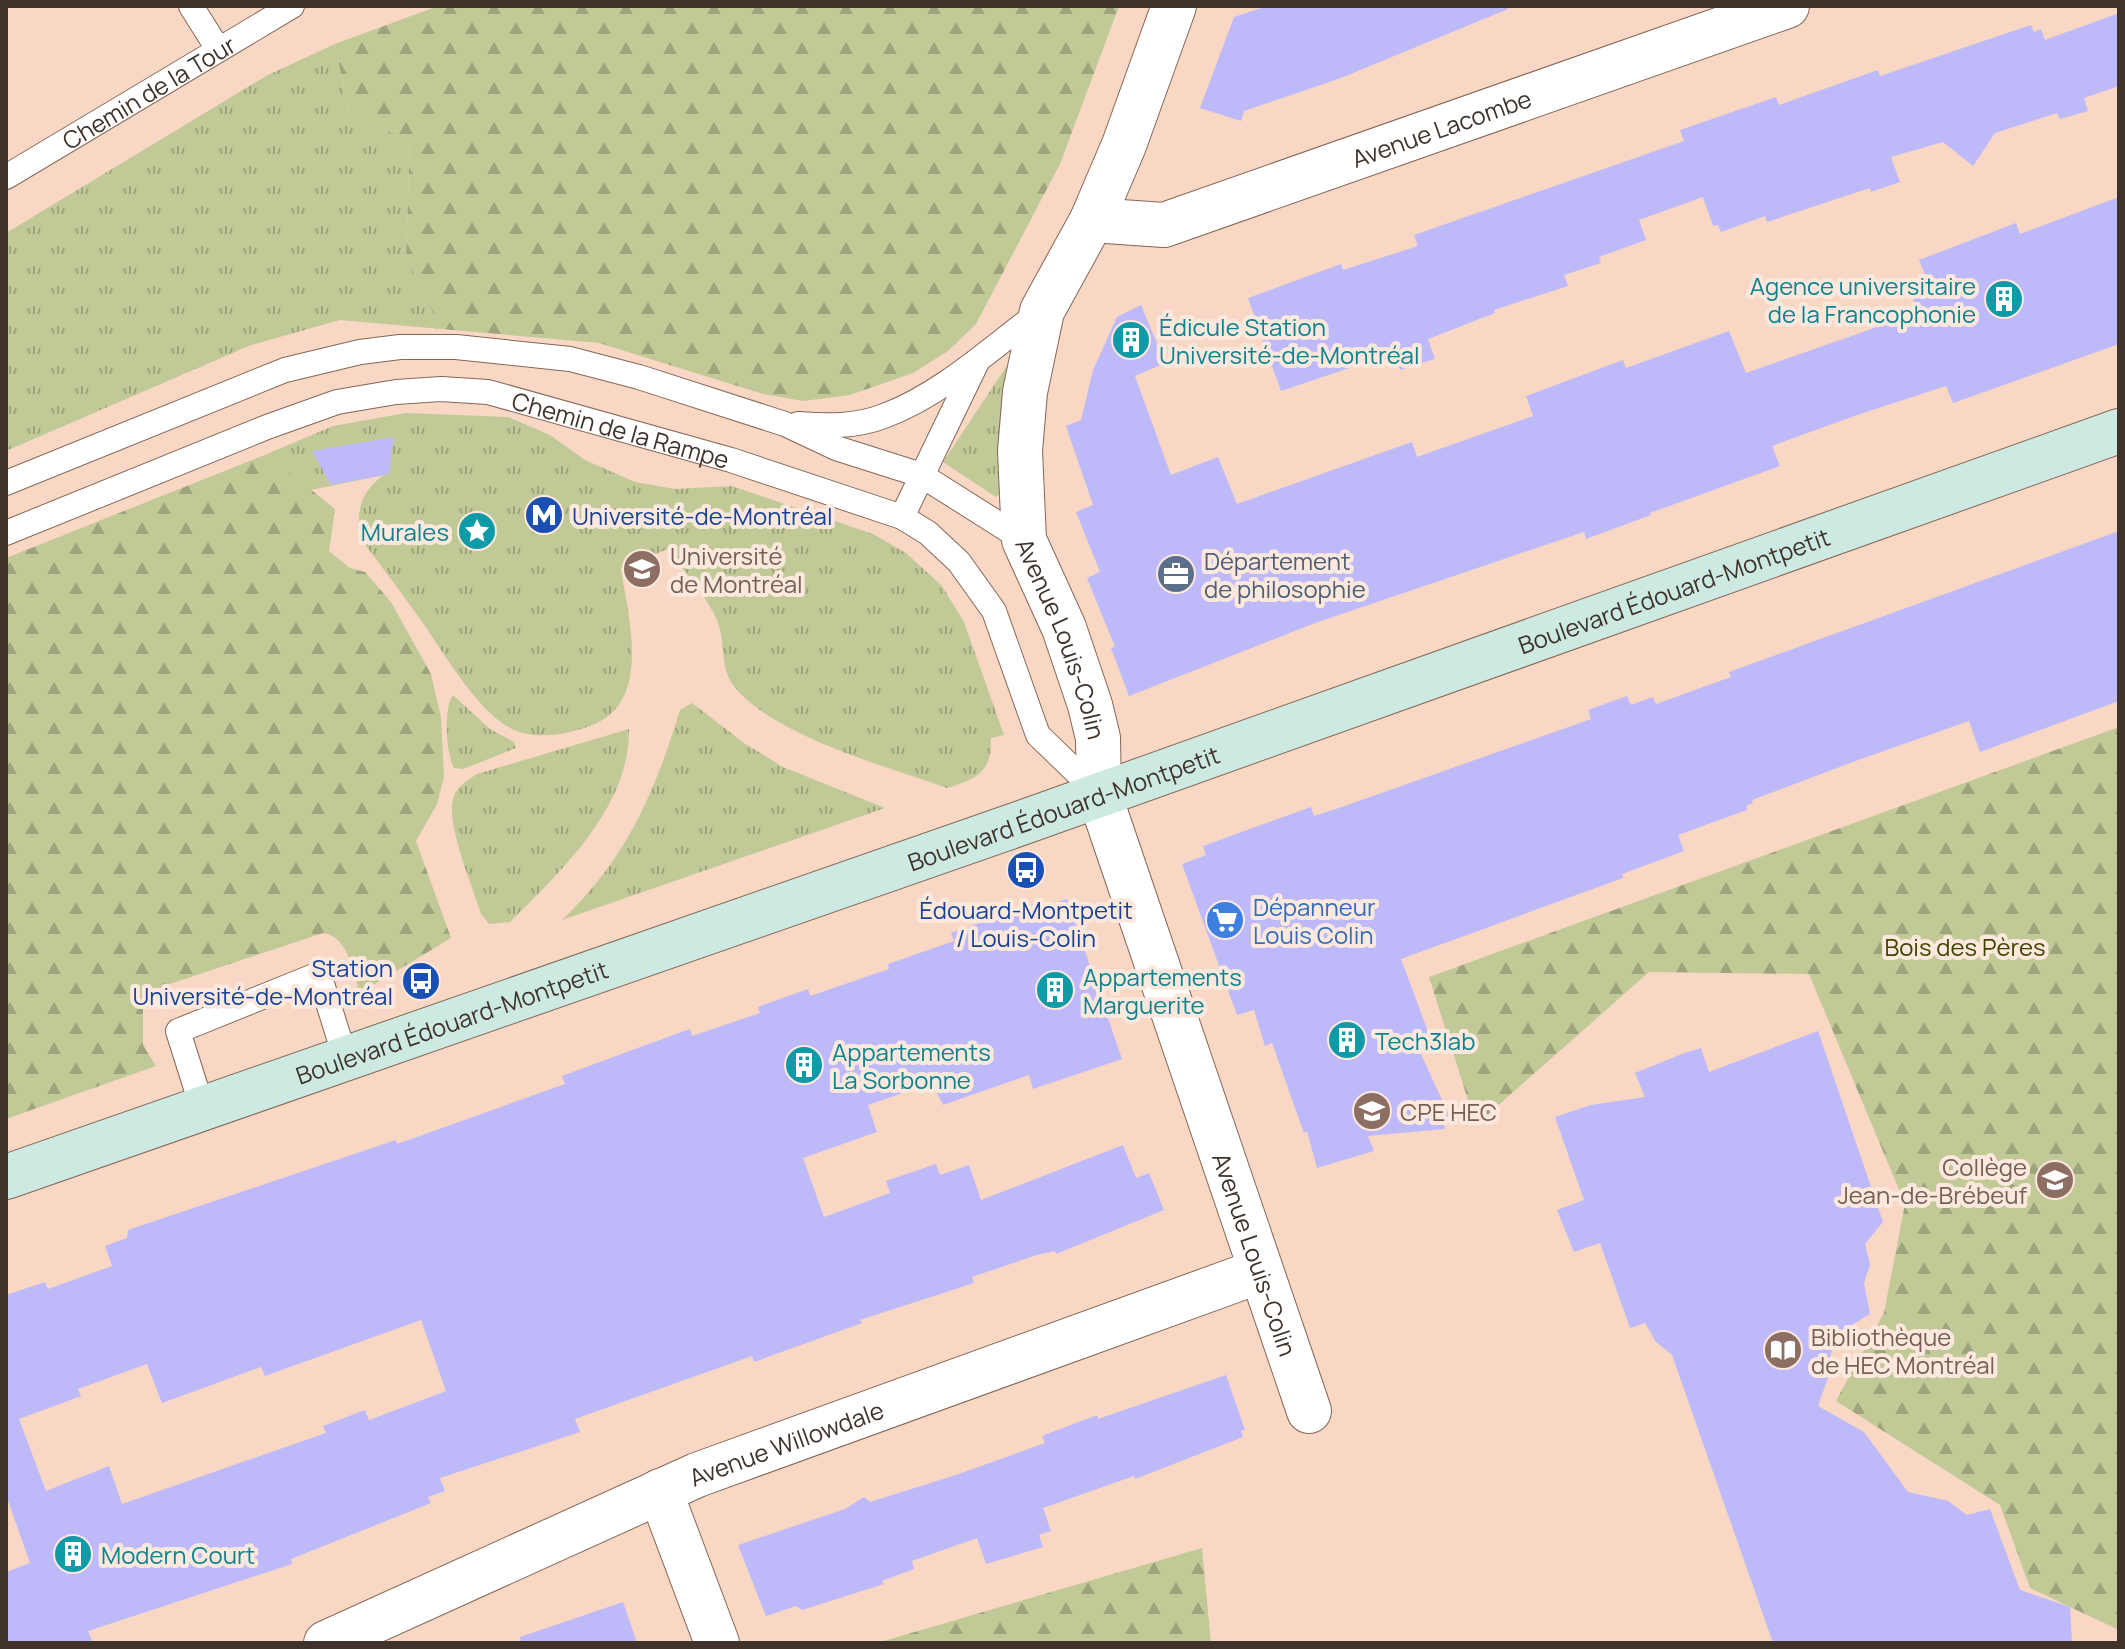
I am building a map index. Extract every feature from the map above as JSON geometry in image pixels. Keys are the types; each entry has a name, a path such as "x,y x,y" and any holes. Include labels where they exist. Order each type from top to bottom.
{"street":[{"name":"Avenue Louis-Colin","path":"1174,6 1124,145 1092,220 1042,311 1025,392 1020,451 1024,540 1064,628 1090,705 1098,738 1099,794 1309,1411"},
{"name":"Avenue Lacombe","path":"1092,220 1164,225 1787,6"},
{"name":"Boulevard Édouard-Montpetit","path":"6,1177 1099,794 2119,431"},
{"name":"Avenue Willowdale","path":"326,1643 660,1491 1260,1271"},
{"path":"660,1491 717,1643"}],"lane":[{"path":"191,6 218,49"},
{"name":"Chemin de la Tour","path":"6,177 283,8"},
{"name":"Chemin de la Rampe","path":"785,424 841,426 884,417 931,391 1042,311"},
{"name":"Chemin de la Rampe","path":"6,483 285,370 360,352 400,347 456,347 570,359 639,377 785,424 836,448 921,475 1024,540"},
{"path":"902,517 980,356"},
{"name":"Chemin de la Rampe","path":"6,533 151,472 337,402 441,389 488,392 731,460 902,517 944,545 976,584 994,611 1038,735 1099,794"},
{"path":"202,1107 178,1031 319,974 345,1057"}],"green space":[{"path":"438,6 1119,6 1060,164 976,324 948,351 913,373 850,395 803,401 763,394 599,343 441,329 406,257 410,140 349,115 335,44"},
{"path":"335,44 349,115 410,140 406,257 441,329 340,320 251,345 6,451 6,233 266,76"},
{"path":"1010,361 1003,492 996,497 943,462"},
{"path":"406,413 508,417 550,435 585,460 635,482 675,489 732,486 873,534 906,553 942,586 964,622 1004,735 991,738 989,759 981,772 947,788 832,747 774,719 733,685 726,669 713,611 668,549 621,568 632,655 624,696 613,712 595,724 565,733 532,735 512,729 498,720 472,694 363,542 359,523 361,504 370,488 384,475 311,490 267,454 333,426"},
{"path":"267,454 335,509 329,551 350,568 365,572 391,602 431,674 441,717 444,777 437,804 416,841 451,938 360,993 344,948 332,936 323,933 143,993 143,1045 156,1066 6,1119 6,558"},
{"path":"453,695 490,729 514,742 516,748 463,769 454,768 447,732 448,710"},
{"path":"692,703 744,743 783,767 885,808 562,920 604,873 636,823 660,770 680,710"},
{"name":"Bois des Pères","path":"2119,727 2119,1630 2030,1588 2000,1505 1836,1401 1884,1313 1905,1204 1809,974 1649,972 1476,1125 1429,977"},
{"path":"629,729 626,758 618,785 589,835 571,859 510,922 489,924 481,914 456,837 452,807 458,789 477,774"},
{"path":"1202,1548 1211,1643 877,1643"}],"building":[{"path":"1267,6 1507,6 1508,9 1341,78 1244,111 1241,121 1200,108 1234,17"},
{"path":"2119,13 2119,86 2084,98 2088,111 2060,119 2057,113 1995,133 1973,166 1943,142 1891,157 1900,182 1871,192 1870,188 1767,222 1765,216 1721,232 1718,225 1713,226 1703,197 1639,220 1646,240 1599,257 1601,263 1564,275 1568,286 1494,310 1495,313 1428,339 1435,359 1400,370 1394,353 1281,391 1248,298 1341,264 1343,270 1418,246 1414,235 1684,141 1680,130 1776,97 1779,105 1878,70 1880,76 2031,25 2034,32 2041,29 2045,40"},
{"path":"2119,197 2119,344 1953,403 1946,386 1857,415 1772,446 1780,466 1586,539 1584,532 1315,623 1129,696 1111,648 1115,647 1087,578 1100,572 1076,512 1093,505 1066,426 1081,420 1093,370 1117,317 1141,305 1165,363 1135,376 1171,475 1218,457 1237,504 1412,442 1417,457 1533,416 1526,396 1623,360 1626,368 1729,331 1746,373 1917,313 1909,285 1927,279 1919,260 2016,223 2020,234"},
{"path":"394,437 389,474 331,485 312,451"},
{"path":"2119,531 2119,701 1980,752 1969,721 1861,759 1752,800 1753,803 1746,806 1747,810 1678,835 1684,851 1622,874 1623,878 1401,959 1433,1045 1419,1050 1450,1117 1443,1119 1445,1129 1368,1136 1374,1151 1317,1168 1307,1131 1304,1133 1272,1043 1265,1046 1254,1010 1237,1015 1182,864 1206,855 1203,846 1311,807 1314,816 1339,808 1591,719 1588,710 1627,696 1631,705 1653,697 1656,704 1731,677 1729,672"},
{"path":"1067,899 1122,1059 1033,1089 1029,1075 943,1105 932,1083 868,1105 877,1132 803,1158 824,1217 890,1193 886,1181 936,1164 940,1175 969,1165 981,1200 1123,1145 1136,1178 1149,1173 1164,1210 1056,1254 1055,1251 1037,1255 972,1277 974,1283 860,1320 862,1323 754,1362 752,1356 575,1419 580,1432 440,1478 445,1491 428,1497 431,1503 291,1559 292,1564 88,1631 93,1643 6,1643 6,1572 30,1563 6,1495 6,1295 45,1282 48,1289 112,1266 105,1246 127,1238 128,1230 396,1140 397,1144 565,1084 562,1076 690,1029 692,1036 760,1013 758,1007 808,989 810,996 889,969 888,964 954,941 951,933 1042,901 1043,907","holes":["421,1320 446,1391 369,1420 365,1410 323,1426 326,1433 122,1504 109,1466 46,1491 19,1419 81,1396 78,1389 147,1364 162,1403 261,1367 265,1376"]},
{"path":"1818,1031 1883,1222 1865,1244 1870,1265 1864,1283 1870,1314 1837,1334 1830,1357 1830,1372 1818,1406 1864,1432 1908,1492 1948,1501 1967,1515 1990,1509 2020,1590 2070,1607 2072,1643 1773,1643 1672,1355 1656,1342 1645,1323 1630,1328 1600,1243 1574,1252 1557,1210 1584,1200 1555,1117 1591,1105 1645,1097 1635,1073 1682,1054 1701,1048 1709,1072"},
{"path":"1226,1375 1245,1430 1241,1431 1243,1437 1135,1479 1134,1476 1043,1508 1051,1531 1039,1535 1043,1547 986,1564 977,1538 912,1561 914,1569 882,1581 884,1584 802,1610 796,1606 766,1616 738,1545 845,1509 864,1497 870,1502 956,1475 1045,1443 1042,1436 1097,1415 1098,1419"},
{"path":"623,1602 637,1643 521,1643 520,1637"}],"place":[{"name":"Agence universitaire de la Francophonie","path":"2004,299"},
{"name":"Édicule Station Université-de-Montréal","path":"1131,340"},
{"name":"Université-de-Montréal","path":"544,515"},
{"name":"Murales","path":"477,531"},
{"name":"Université de Montréal","path":"642,569"},
{"name":"Département de philosophie","path":"1176,574"},
{"name":"Édouard-Montpetit / Louis-Colin","path":"1026,870"},
{"name":"Dépanneur Louis Colin","path":"1225,920"},
{"name":"Station Université-de-Montréal","path":"421,981"},
{"name":"Appartements Marguerite","path":"1055,990"},
{"name":"Tech3lab","path":"1347,1040"},
{"name":"Appartements La Sorbonne","path":"804,1065"},
{"name":"CPE HEC","path":"1372,1111"},
{"name":"Collège Jean-de-Brébeuf","path":"2055,1180"},
{"name":"Bibliothèque de HEC Montréal","path":"1783,1350"},
{"name":"Modern Court","path":"73,1554"}]}
